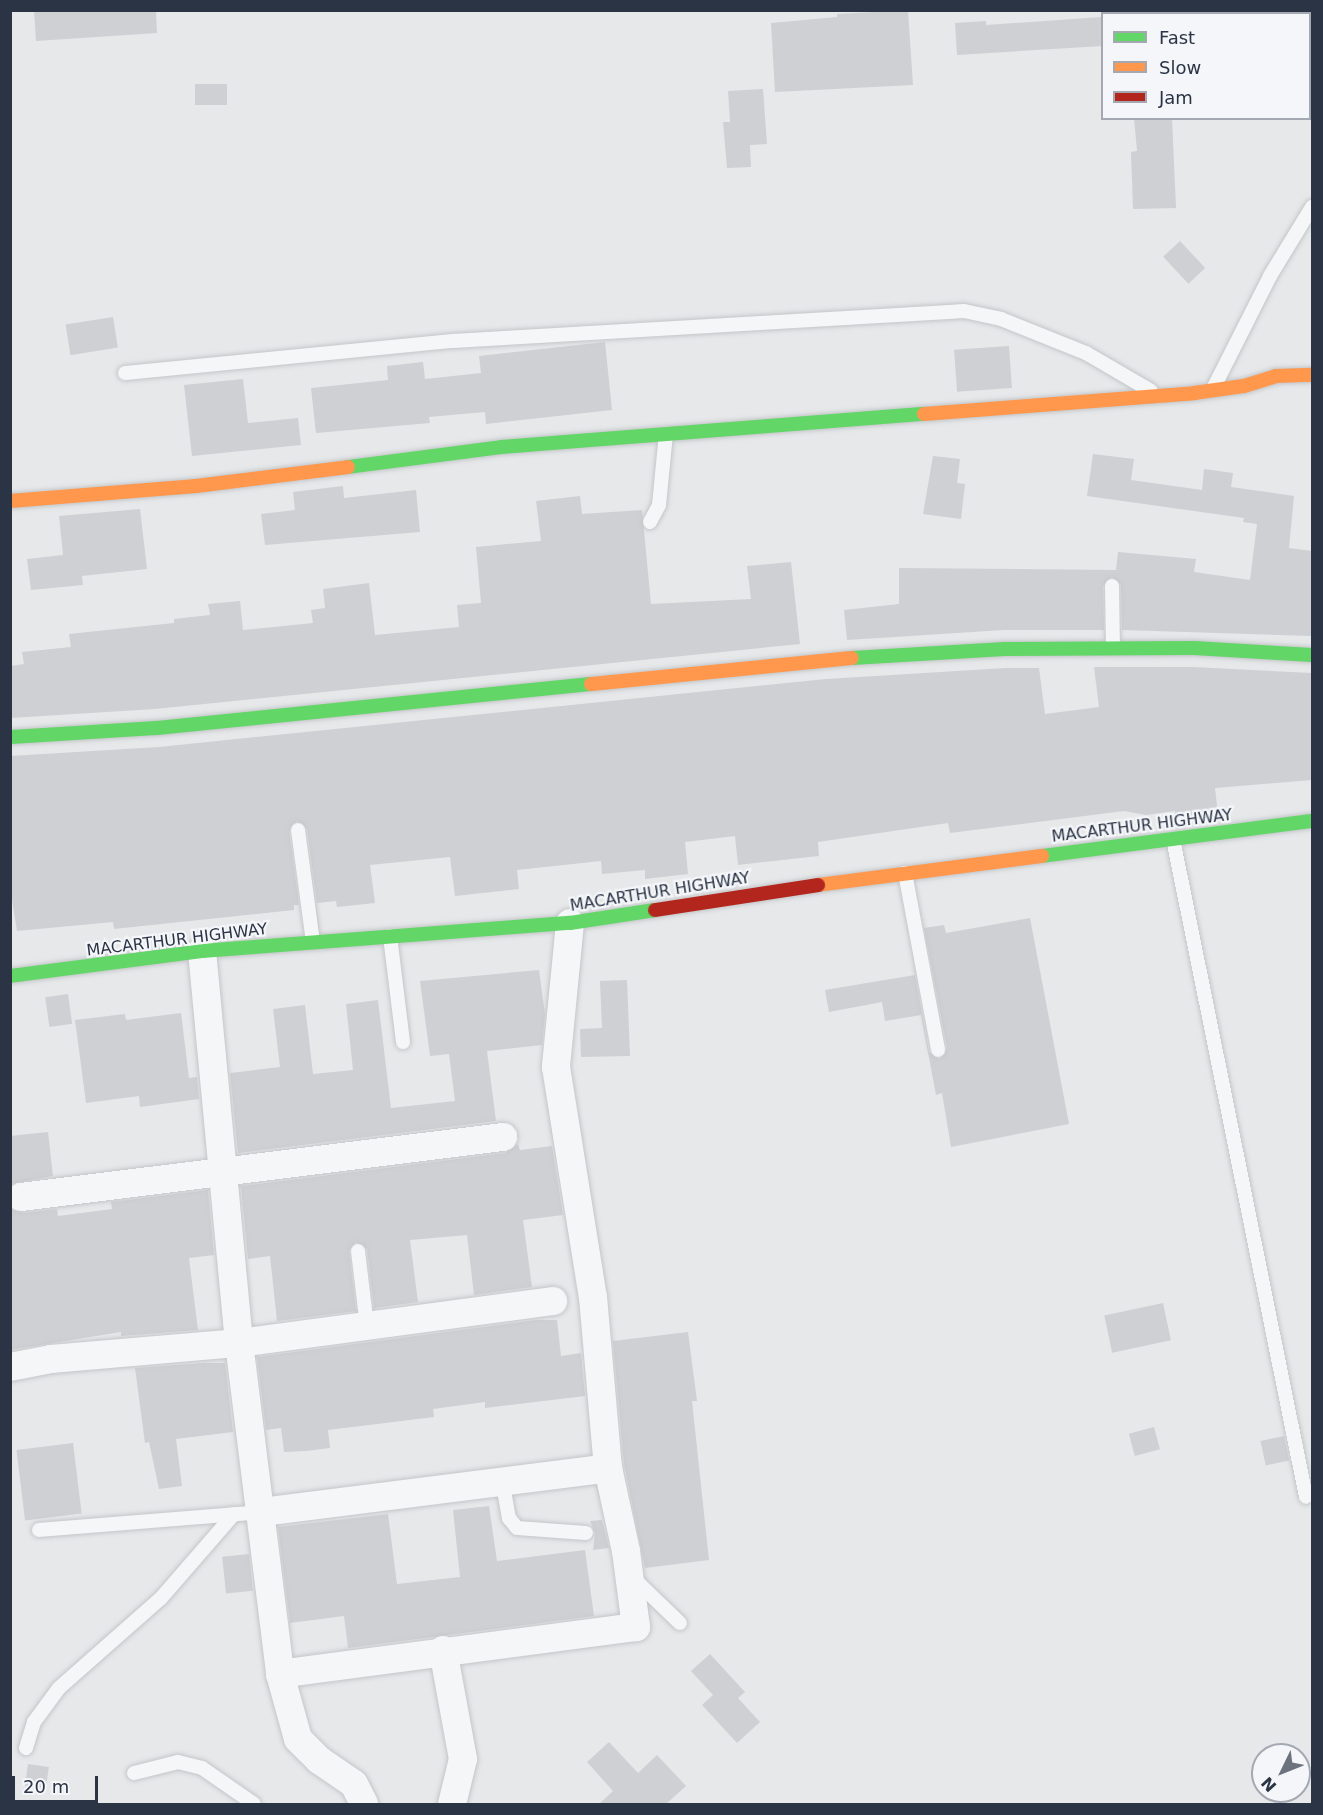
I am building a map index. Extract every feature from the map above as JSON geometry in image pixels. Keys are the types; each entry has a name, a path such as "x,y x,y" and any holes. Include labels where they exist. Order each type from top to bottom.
{"main road":[{"path":"10,501 196,486 502,447 1158,395 1212,390 1276,376 1312,375"},
{"path":"10,737 157,728 824,660 1005,649 1194,648 1312,655"},
{"name":"MACARTHUR HIGHWAY","path":"10,976 202,951 570,922 905,873 1312,820"}],"street":[{"path":"280,1674 443,1650 636,1626 629,1575 608,1468 593,1297 556,1067 570,922"},
{"path":"202,951 239,1343 248,1513 280,1674 298,1739 319,1760 354,1784 364,1804"},
{"path":"21,1197 224,1174 503,1137"},
{"path":"10,1367 51,1359 239,1343 553,1301"},
{"path":"248,1513 502,1479 608,1468"},
{"path":"443,1650 463,1759 452,1804"}],"lane":[{"path":"1212,390 1270,276 1312,207"},
{"path":"125,373 453,341 964,310 1012,323 1086,353 1158,395"},
{"path":"650,522 658,505 666,434"},
{"path":"1112,586 1113,648"},
{"path":"298,830 313,942"},
{"path":"1173,839 1306,1497"},
{"path":"905,873 938,1050"},
{"path":"390,936 403,1042"},
{"path":"358,1251 368,1326"},
{"path":"502,1479 509,1518 517,1528 586,1533"},
{"path":"39,1530 248,1513"},
{"path":"26,1748 34,1722 59,1688 160,1598 248,1513"},
{"path":"629,1575 680,1623"},
{"path":"134,1773 178,1762 202,1768 254,1804"}],"building":[{"path":"34,10 156,10 157,33 36,41"},
{"path":"908,10 913,85 775,92 771,23 837,17 837,14"},
{"path":"1101,17 1101,46 957,55 955,23 986,21 986,25"},
{"path":"195,84 227,84 227,105 195,105"},
{"path":"763,89 767,144 750,145 751,167 727,168 723,122 730,122 728,91"},
{"path":"1134,120 1172,120 1176,208 1133,209 1131,152 1137,151"},
{"path":"1180,241 1205,268 1188,284 1163,257"},
{"path":"113,317 118,348 70,355 66,325"},
{"path":"605,342 612,410 486,424 485,412 429,417 430,423 316,433 311,388 388,380 387,366 423,362 425,379 481,373 479,356"},
{"path":"1009,346 1012,388 957,392 954,350"},
{"path":"243,379 248,423 298,418 301,445 192,456 184,385"},
{"path":"1093,454 1134,459 1131,480 1202,490 1204,469 1233,473 1231,487 1294,496 1289,548 1312,551 1312,636 1122,630 1121,585 1112,577 1103,586 1104,630 1004,630 847,640 844,610 899,604 899,568 1116,570 1118,552 1196,559 1194,572 1250,580 1257,524 1243,522 1244,518 1087,496"},
{"path":"933,456 960,459 957,483 965,484 961,519 923,514"},
{"path":"343,486 344,498 416,490 420,532 265,545 261,514 295,510 293,492"},
{"path":"580,496 582,514 642,510 651,604 751,599 747,566 791,562 800,644 155,709 10,718 10,666 24,664 22,652 71,647 69,634 174,623 174,619 210,615 208,604 240,601 243,630 313,623 311,610 325,608 323,589 369,583 375,635 459,627 457,605 481,603 476,547 541,541 536,501"},
{"path":"140,509 147,569 82,576 83,585 31,590 27,559 63,555 59,516"},
{"path":"1094,667 1193,667 1312,673 1312,780 1215,788 1218,814 1175,820 1175,811 1146,815 1124,811 950,833 948,823 818,842 819,856 738,865 735,836 685,842 688,874 645,879 645,870 602,874 601,861 517,870 519,889 455,896 450,857 370,865 375,903 337,907 336,901 317,903 307,829 297,821 289,831 299,905 294,905 294,910 114,929 113,922 17,931 10,887 10,756 159,747 826,679 1006,668 1039,668 1045,714 1099,707"},
{"path":"1030,918 1069,1124 951,1147 942,1093 936,1095 921,1015 885,1021 882,1002 829,1012 825,990 915,975 929,1052 940,1059 947,1048 924,928 944,925 946,933"},
{"path":"539,970 545,1014 542,1045 487,1051 496,1121 238,1153 230,1073 280,1067 273,1009 305,1005 313,1074 353,1070 346,1004 378,1000 391,1108 455,1101 449,1054 430,1056 420,981"},
{"path":"627,980 630,1056 581,1057 580,1029 602,1028 600,981"},
{"path":"68,994 72,1024 49,1027 45,997"},
{"path":"181,1013 189,1078 197,1077 199,1099 140,1107 139,1096 86,1103 75,1020 125,1014 126,1020"},
{"path":"48,1132 53,1176 10,1184 10,1136"},
{"path":"518,1144 520,1150 552,1146 563,1215 523,1220 532,1287 474,1295 467,1235 410,1240 418,1302 374,1308 367,1249 356,1242 349,1251 356,1311 277,1321 270,1256 248,1259 241,1186 505,1153"},
{"path":"208,1190 214,1255 189,1258 198,1330 121,1336 121,1332 10,1350 10,1209 23,1213 57,1209 58,1216 112,1209 111,1202"},
{"path":"1163,1303 1171,1340 1112,1353 1104,1315"},
{"path":"536,1320 557,1320 561,1356 581,1353 585,1396 485,1408 485,1402 433,1409 434,1417 328,1430 330,1448 306,1451 284,1452 281,1428 266,1430 257,1357"},
{"path":"688,1332 697,1401 692,1401 709,1560 645,1568 624,1464 613,1341"},
{"path":"225,1363 233,1432 176,1439 182,1486 159,1489 149,1442 145,1443 135,1368"},
{"path":"1154,1427 1160,1449 1135,1456 1129,1434"},
{"path":"1284,1436 1289,1460 1266,1465 1261,1441"},
{"path":"73,1443 82,1513 25,1520 16,1450"},
{"path":"489,1506 497,1561 585,1550 594,1616 348,1648 344,1616 290,1623 278,1527 388,1514 397,1584 460,1577 453,1510"},
{"path":"602,1520 609,1548 593,1550 595,1533 590,1521"},
{"path":"249,1554 253,1591 226,1594 222,1557"},
{"path":"710,1654 745,1692 738,1698 760,1722 737,1743 702,1705 713,1695 691,1671"},
{"path":"609,1742 638,1773 657,1755 686,1786 666,1804 599,1804 613,1791 587,1762"},
{"path":"28,1764 49,1767 46,1789 25,1786"}],"traffic: fast":[{"path":"348,467 502,447 924,414"},
{"path":"852,658 1005,649 1194,648 1312,655"},
{"path":"10,737 157,728 591,684"},
{"path":"1042,856 1312,821"},
{"path":"10,976 202,951 570,923 655,910"}],"traffic: slow":[{"path":"924,414 1194,393 1244,386 1276,376 1312,375"},
{"path":"10,501 196,486 348,467"},
{"path":"591,684 852,658"},
{"path":"818,885 1042,856"}],"traffic: jam":[{"path":"655,910 818,885"}]}
